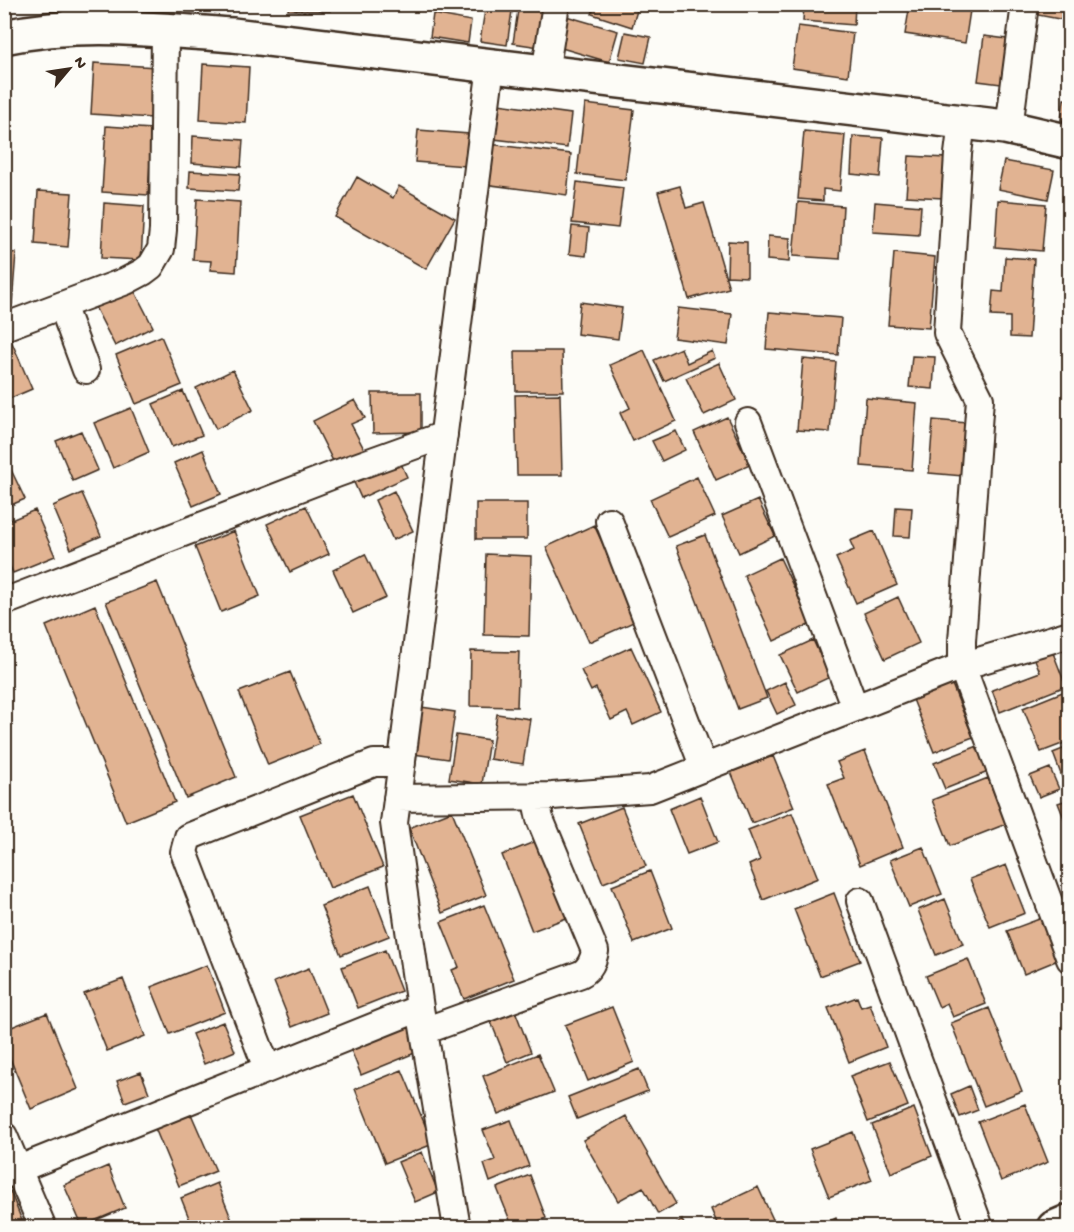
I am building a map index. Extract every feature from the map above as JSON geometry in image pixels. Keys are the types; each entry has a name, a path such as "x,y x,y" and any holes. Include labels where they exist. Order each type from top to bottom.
{"street":[{"path":"544,73 556,4"},
{"path":"1009,128 1025,4"},
{"path":"4,37 75,16 108,26 233,35 962,122 1009,128 1070,142"},
{"path":"4,327 126,281 151,266 161,249 165,30"},
{"path":"457,1227 422,1019 394,824 491,66"},
{"path":"962,122 947,333 980,399 962,666 1070,958"},
{"path":"62,305 86,370"},
{"path":"748,422 855,708"},
{"path":"4,602 324,478 444,435"},
{"path":"609,521 704,768"},
{"path":"397,798 534,796 617,793 650,789 962,666 1070,634"},
{"path":"267,1068 184,852 188,837 374,763 402,763"},
{"path":"11,1173 267,1068 586,971 594,961 595,951 540,819 534,796"},
{"path":"860,901 980,1227"},
{"path":"4,1136 11,1173 43,1227"},
{"path":"1053,1227 1070,1221"}],"building":[{"path":"289,4 330,4 330,11 288,10"},
{"path":"410,4 455,4 454,15 409,8"},
{"path":"486,4 513,4 507,45 480,41"},
{"path":"519,4 545,4 539,47 513,43"},
{"path":"595,4 639,4 632,27 592,14"},
{"path":"804,4 855,4 854,25 803,21"},
{"path":"910,4 971,4 965,43 905,34"},
{"path":"1040,4 1070,4 1070,21 1038,15"},
{"path":"433,14 471,21 468,43 430,37"},
{"path":"566,16 618,31 609,62 558,47"},
{"path":"798,26 853,33 848,76 792,68"},
{"path":"625,32 651,37 645,63 619,58"},
{"path":"984,36 1007,39 1001,84 978,81"},
{"path":"94,63 156,67 152,118 91,114"},
{"path":"203,64 249,67 246,123 200,120"},
{"path":"1064,99 1070,100 1070,122 1061,120"},
{"path":"498,104 571,114 567,148 494,139"},
{"path":"585,104 634,110 625,180 577,174"},
{"path":"106,126 152,129 148,195 102,192"},
{"path":"418,130 469,134 466,166 415,162"},
{"path":"804,131 845,135 840,191 823,189 823,201 798,199"},
{"path":"193,136 243,140 241,167 192,163"},
{"path":"853,136 883,138 880,177 851,174"},
{"path":"489,144 571,154 567,195 484,184"},
{"path":"909,156 946,158 943,198 906,196"},
{"path":"1004,161 1054,170 1048,199 998,189"},
{"path":"190,171 240,174 238,191 189,188"},
{"path":"357,177 393,198 399,186 455,218 426,269 335,217"},
{"path":"577,182 623,188 618,228 572,223"},
{"path":"680,186 686,208 704,203 729,288 689,299 658,192"},
{"path":"4,191 11,192 8,241 4,241"},
{"path":"38,191 72,193 68,247 35,244"},
{"path":"197,199 240,202 236,272 210,270 211,261 193,260"},
{"path":"998,200 1046,204 1042,251 995,247"},
{"path":"798,202 843,206 840,259 793,256"},
{"path":"875,202 921,206 919,235 873,232"},
{"path":"104,203 144,206 141,260 101,258"},
{"path":"572,226 589,228 586,256 569,254"},
{"path":"768,236 790,238 789,262 767,260"},
{"path":"728,241 747,242 747,277 727,276"},
{"path":"4,252 16,253 12,304 4,304"},
{"path":"894,253 935,257 929,328 888,325"},
{"path":"1005,257 1034,259 1029,338 1010,337 1010,317 991,316 993,291 1003,292"},
{"path":"132,286 153,327 115,346 94,305"},
{"path":"580,302 622,308 618,339 577,334"},
{"path":"678,308 732,314 728,345 674,338"},
{"path":"769,312 841,318 838,355 766,349"},
{"path":"161,336 182,385 136,404 116,355"},
{"path":"10,338 32,389 4,401 4,340"},
{"path":"681,348 687,363 712,351 715,358 664,381 654,360"},
{"path":"644,350 676,421 633,441 620,413 630,408 610,365"},
{"path":"515,351 562,351 563,391 516,391"},
{"path":"912,356 935,357 933,389 909,387"},
{"path":"803,359 836,362 830,432 797,430"},
{"path":"719,363 736,400 704,415 686,378"},
{"path":"233,370 253,410 216,429 196,388"},
{"path":"183,391 202,435 172,447 153,404"},
{"path":"372,393 421,393 421,432 373,433"},
{"path":"560,394 562,475 517,475 515,395"},
{"path":"866,398 917,403 912,470 861,466"},
{"path":"355,400 365,418 351,424 364,449 334,463 313,421"},
{"path":"131,408 149,452 113,468 94,423"},
{"path":"727,417 750,465 716,480 694,432"},
{"path":"933,420 967,423 963,476 929,473"},
{"path":"81,431 98,470 73,481 56,441"},
{"path":"676,431 685,450 662,461 652,441"},
{"path":"203,450 221,494 193,506 174,463"},
{"path":"4,455 25,499 4,508"},
{"path":"398,457 407,477 361,498 352,478"},
{"path":"697,477 715,516 668,537 650,499"},
{"path":"394,491 413,531 393,540 375,500"},
{"path":"82,493 101,536 71,549 53,506"},
{"path":"758,500 775,536 739,553 722,516"},
{"path":"476,503 527,503 527,539 476,539"},
{"path":"306,506 329,554 290,572 267,524"},
{"path":"896,507 912,508 910,537 894,536"},
{"path":"35,510 55,556 13,573 4,553 4,523"},
{"path":"594,525 638,620 589,642 546,547"},
{"path":"234,531 260,596 221,612 195,547"},
{"path":"874,531 897,585 856,603 836,558 854,550 850,541"},
{"path":"705,535 767,698 738,709 676,546"},
{"path":"365,554 386,598 353,613 333,570"},
{"path":"486,554 531,556 529,636 484,635"},
{"path":"780,558 811,624 774,641 744,575"},
{"path":"157,582 236,777 186,798 106,602"},
{"path":"898,597 919,643 885,659 864,613"},
{"path":"95,605 175,802 126,822 46,626"},
{"path":"813,640 830,677 798,692 780,655"},
{"path":"1050,645 1066,686 1000,712 992,690 1040,672 1032,652"},
{"path":"631,647 661,712 633,725 627,712 611,720 596,688 591,691 581,670"},
{"path":"471,651 519,652 517,707 470,706"},
{"path":"290,672 320,744 268,765 239,692"},
{"path":"785,682 796,705 777,714 766,691"},
{"path":"951,682 973,737 934,752 912,697"},
{"path":"1065,691 1070,701 1070,741 1041,752 1023,708"},
{"path":"421,707 455,712 448,759 414,754"},
{"path":"497,714 530,719 523,764 490,759"},
{"path":"456,735 489,740 482,784 449,779"},
{"path":"983,744 993,770 945,789 934,763"},
{"path":"1070,746 1070,792 1068,793 1053,753"},
{"path":"865,751 903,847 860,865 828,784 844,778 837,762"},
{"path":"773,756 794,807 752,823 731,772"},
{"path":"1050,768 1059,789 1039,797 1030,776"},
{"path":"988,778 1006,824 950,846 932,800"},
{"path":"353,794 383,867 330,888 300,815"},
{"path":"700,796 718,842 687,854 669,809"},
{"path":"1070,799 1070,833 1058,803"},
{"path":"622,807 646,866 603,883 579,824"},
{"path":"452,811 486,895 442,913 409,828"},
{"path":"792,813 818,878 763,900 749,865 760,860 748,830"},
{"path":"539,840 569,917 532,931 502,855"},
{"path":"923,847 942,894 909,907 890,860"},
{"path":"1006,865 1025,913 990,927 970,879"},
{"path":"650,871 672,928 634,943 612,886"},
{"path":"370,886 389,936 341,955 321,906"},
{"path":"834,893 860,961 820,976 794,909"},
{"path":"945,899 963,944 936,955 918,910"},
{"path":"484,905 514,979 464,999 452,970 459,967 441,922"},
{"path":"1042,918 1058,960 1024,974 1007,931"},
{"path":"385,950 401,991 358,1008 342,967"},
{"path":"968,959 986,1004 953,1017 947,1003 939,1007 926,976"},
{"path":"207,965 225,1012 170,1034 151,987"},
{"path":"309,968 327,1013 292,1027 274,982"},
{"path":"123,979 145,1036 107,1051 84,994"},
{"path":"857,997 861,1007 870,1004 886,1047 849,1062 828,1008"},
{"path":"612,1007 634,1062 588,1081 565,1025"},
{"path":"514,1008 531,1052 507,1062 489,1017"},
{"path":"989,1008 1022,1091 984,1106 951,1023"},
{"path":"47,1013 78,1089 31,1109 4,1044 4,1030"},
{"path":"409,1019 422,1050 361,1075 349,1045"},
{"path":"223,1022 235,1051 204,1064 192,1034"},
{"path":"538,1054 554,1092 498,1114 483,1076"},
{"path":"890,1061 908,1106 868,1122 850,1076"},
{"path":"639,1069 648,1091 577,1119 568,1097"},
{"path":"402,1070 433,1144 385,1163 355,1089"},
{"path":"141,1072 149,1093 125,1102 117,1081"},
{"path":"969,1086 978,1110 960,1117 951,1094"},
{"path":"1025,1104 1048,1162 1001,1181 978,1122"},
{"path":"188,1107 216,1171 179,1186 152,1121"},
{"path":"914,1108 932,1156 891,1173 872,1125"},
{"path":"626,1116 676,1204 658,1214 643,1187 618,1201 583,1140"},
{"path":"511,1120 529,1166 490,1182 484,1164 495,1160 483,1130"},
{"path":"853,1132 872,1180 829,1197 810,1149"},
{"path":"422,1152 438,1192 415,1202 398,1162"},
{"path":"108,1166 125,1208 82,1226 64,1185"},
{"path":"530,1175 546,1218 521,1228 513,1228 497,1188"},
{"path":"217,1183 235,1228 193,1228 181,1198"},
{"path":"758,1187 777,1228 719,1228 711,1209"},
{"path":"10,1191 25,1228 4,1228 4,1193"},
{"path":"836,1218 839,1228 814,1228"},
{"path":"682,1220 686,1228 669,1228"}]}
